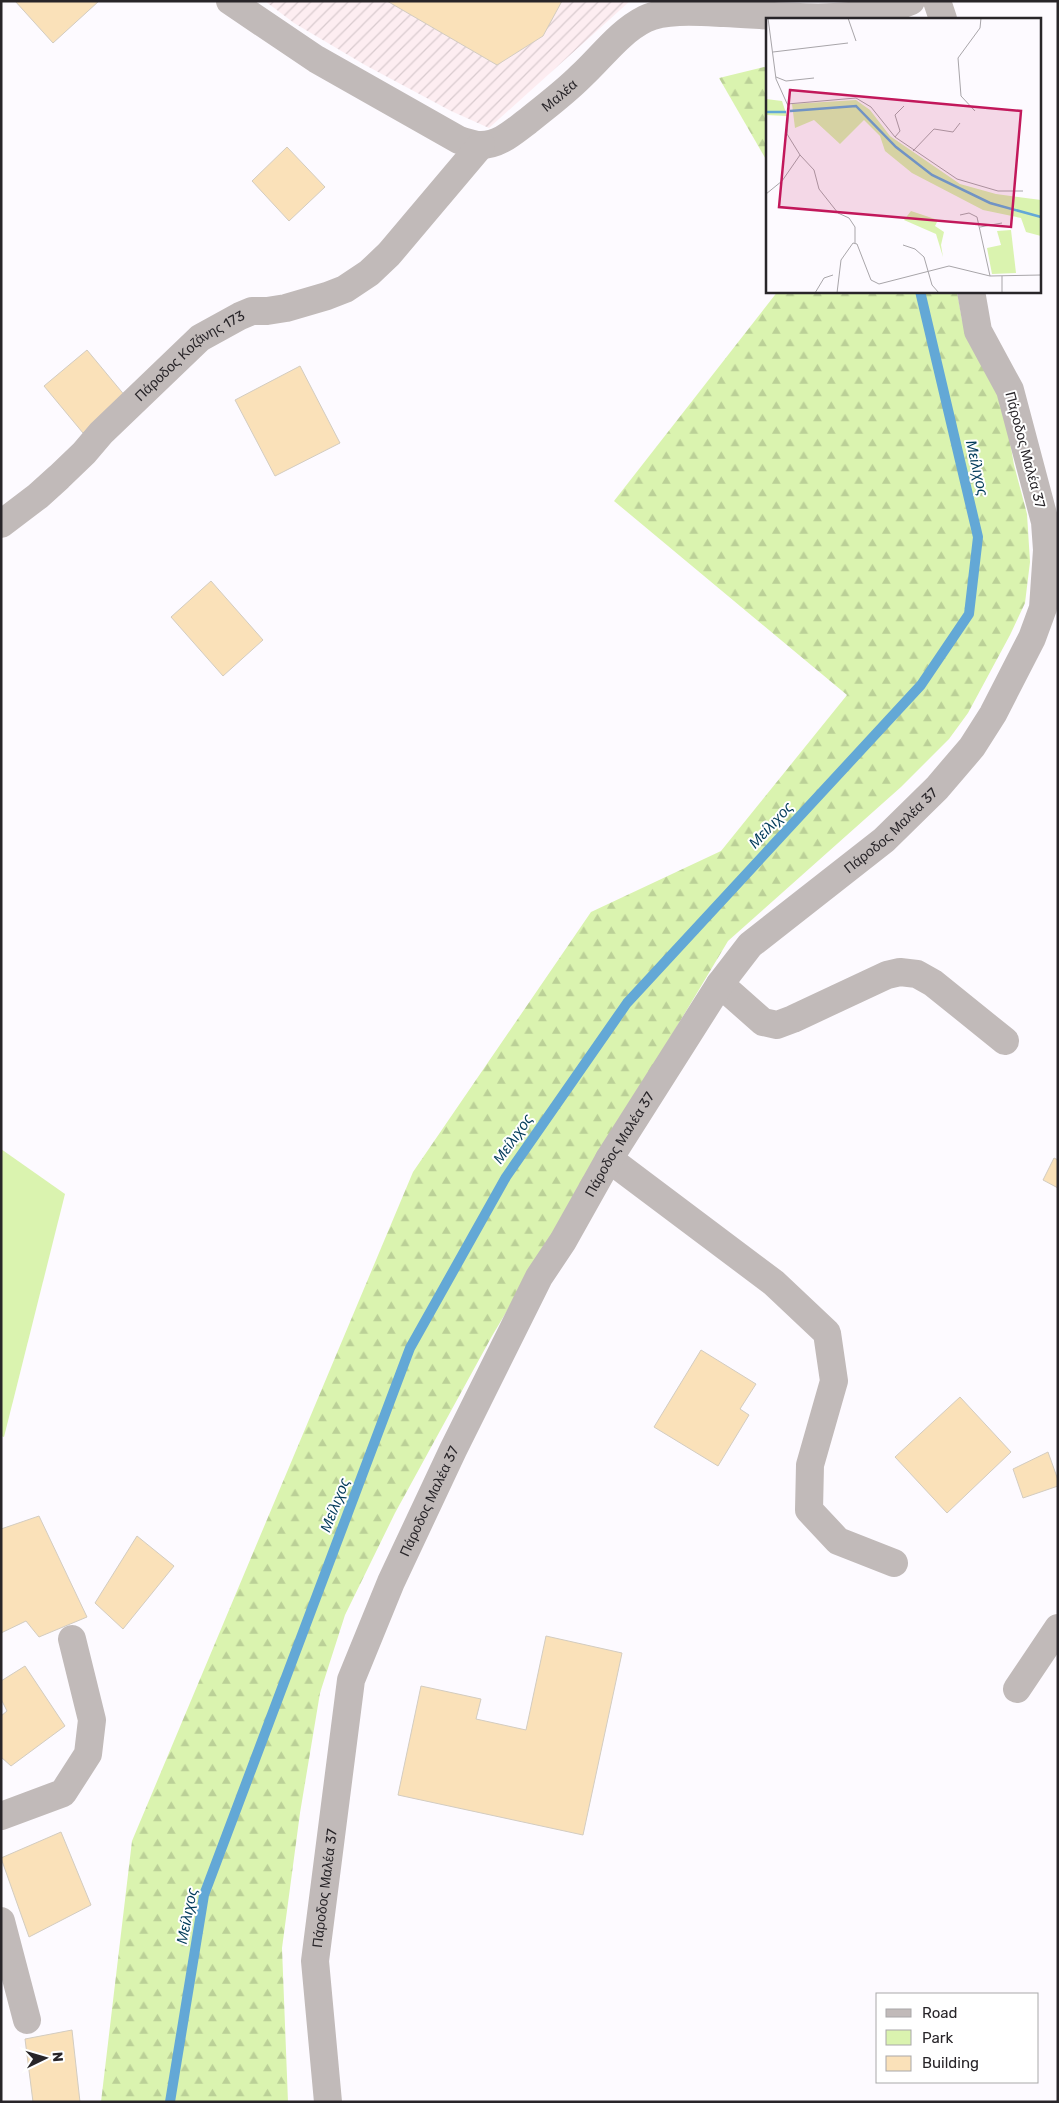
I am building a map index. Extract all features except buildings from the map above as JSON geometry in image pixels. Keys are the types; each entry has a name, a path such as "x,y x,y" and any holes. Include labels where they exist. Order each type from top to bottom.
{"street":[{"path":"230,1 324,64 459,140 481,145"},
{"path":"936,1 943,18"},
{"name":"Μαλέα","path":"481,145 491,144 507,137 579,78 622,34 645,19 661,14 707,13 810,18 846,17 899,5"},
{"name":"Πάροδος Κοζάνης 173","path":"1,524 38,496 59,477 84,453 100,433 200,338 252,311 286,308 327,296 345,289 364,277 389,254 481,145"},
{"name":"Πάροδος Μαλέα 37","path":"328,2102 315,1961 350,1680 391,1582 539,1277 563,1242 610,1159 720,984 750,945 884,840 937,788 972,747 985,727 1018,668 1043,608 1046,550 1045,522 1016,409 1001,370 978,331 971,292"},
{"path":"720,984 763,1022 777,1025 887,975 900,972 917,974 933,983 1005,1041"},
{"path":"610,1159 774,1283 826,1333 834,1381 810,1465 809,1510 838,1541 894,1563"},
{"path":"1017,1689 1058,1628"},
{"path":"1,1816 63,1794 88,1754 92,1720 72,1639"},
{"path":"1,1921 27,2020"}],"shaded area":[{"path":"265,1 630,1 489,128 451,111 365,65 294,23"}],"green space":[{"path":"766,66 766,160 719,78"},
{"path":"777,292 957,292 962,320 972,348 994,384 1006,419 1014,465 1027,514 1030,562 1025,603 968,713 949,739 901,787 728,941 492,1336 395,1513 345,1615 320,1693 300,1813 282,1948 288,2102 101,2102 132,1841 413,1172 591,912 721,851 847,695 614,501"},
{"path":"1,1149 65,1194 4,1437 1,1436"}],"waterway":[{"name":"Μείλιχος","path":"170,2102 204,1895 410,1348 506,1177 627,1003 921,685 969,614 978,537 920,292"}]}
